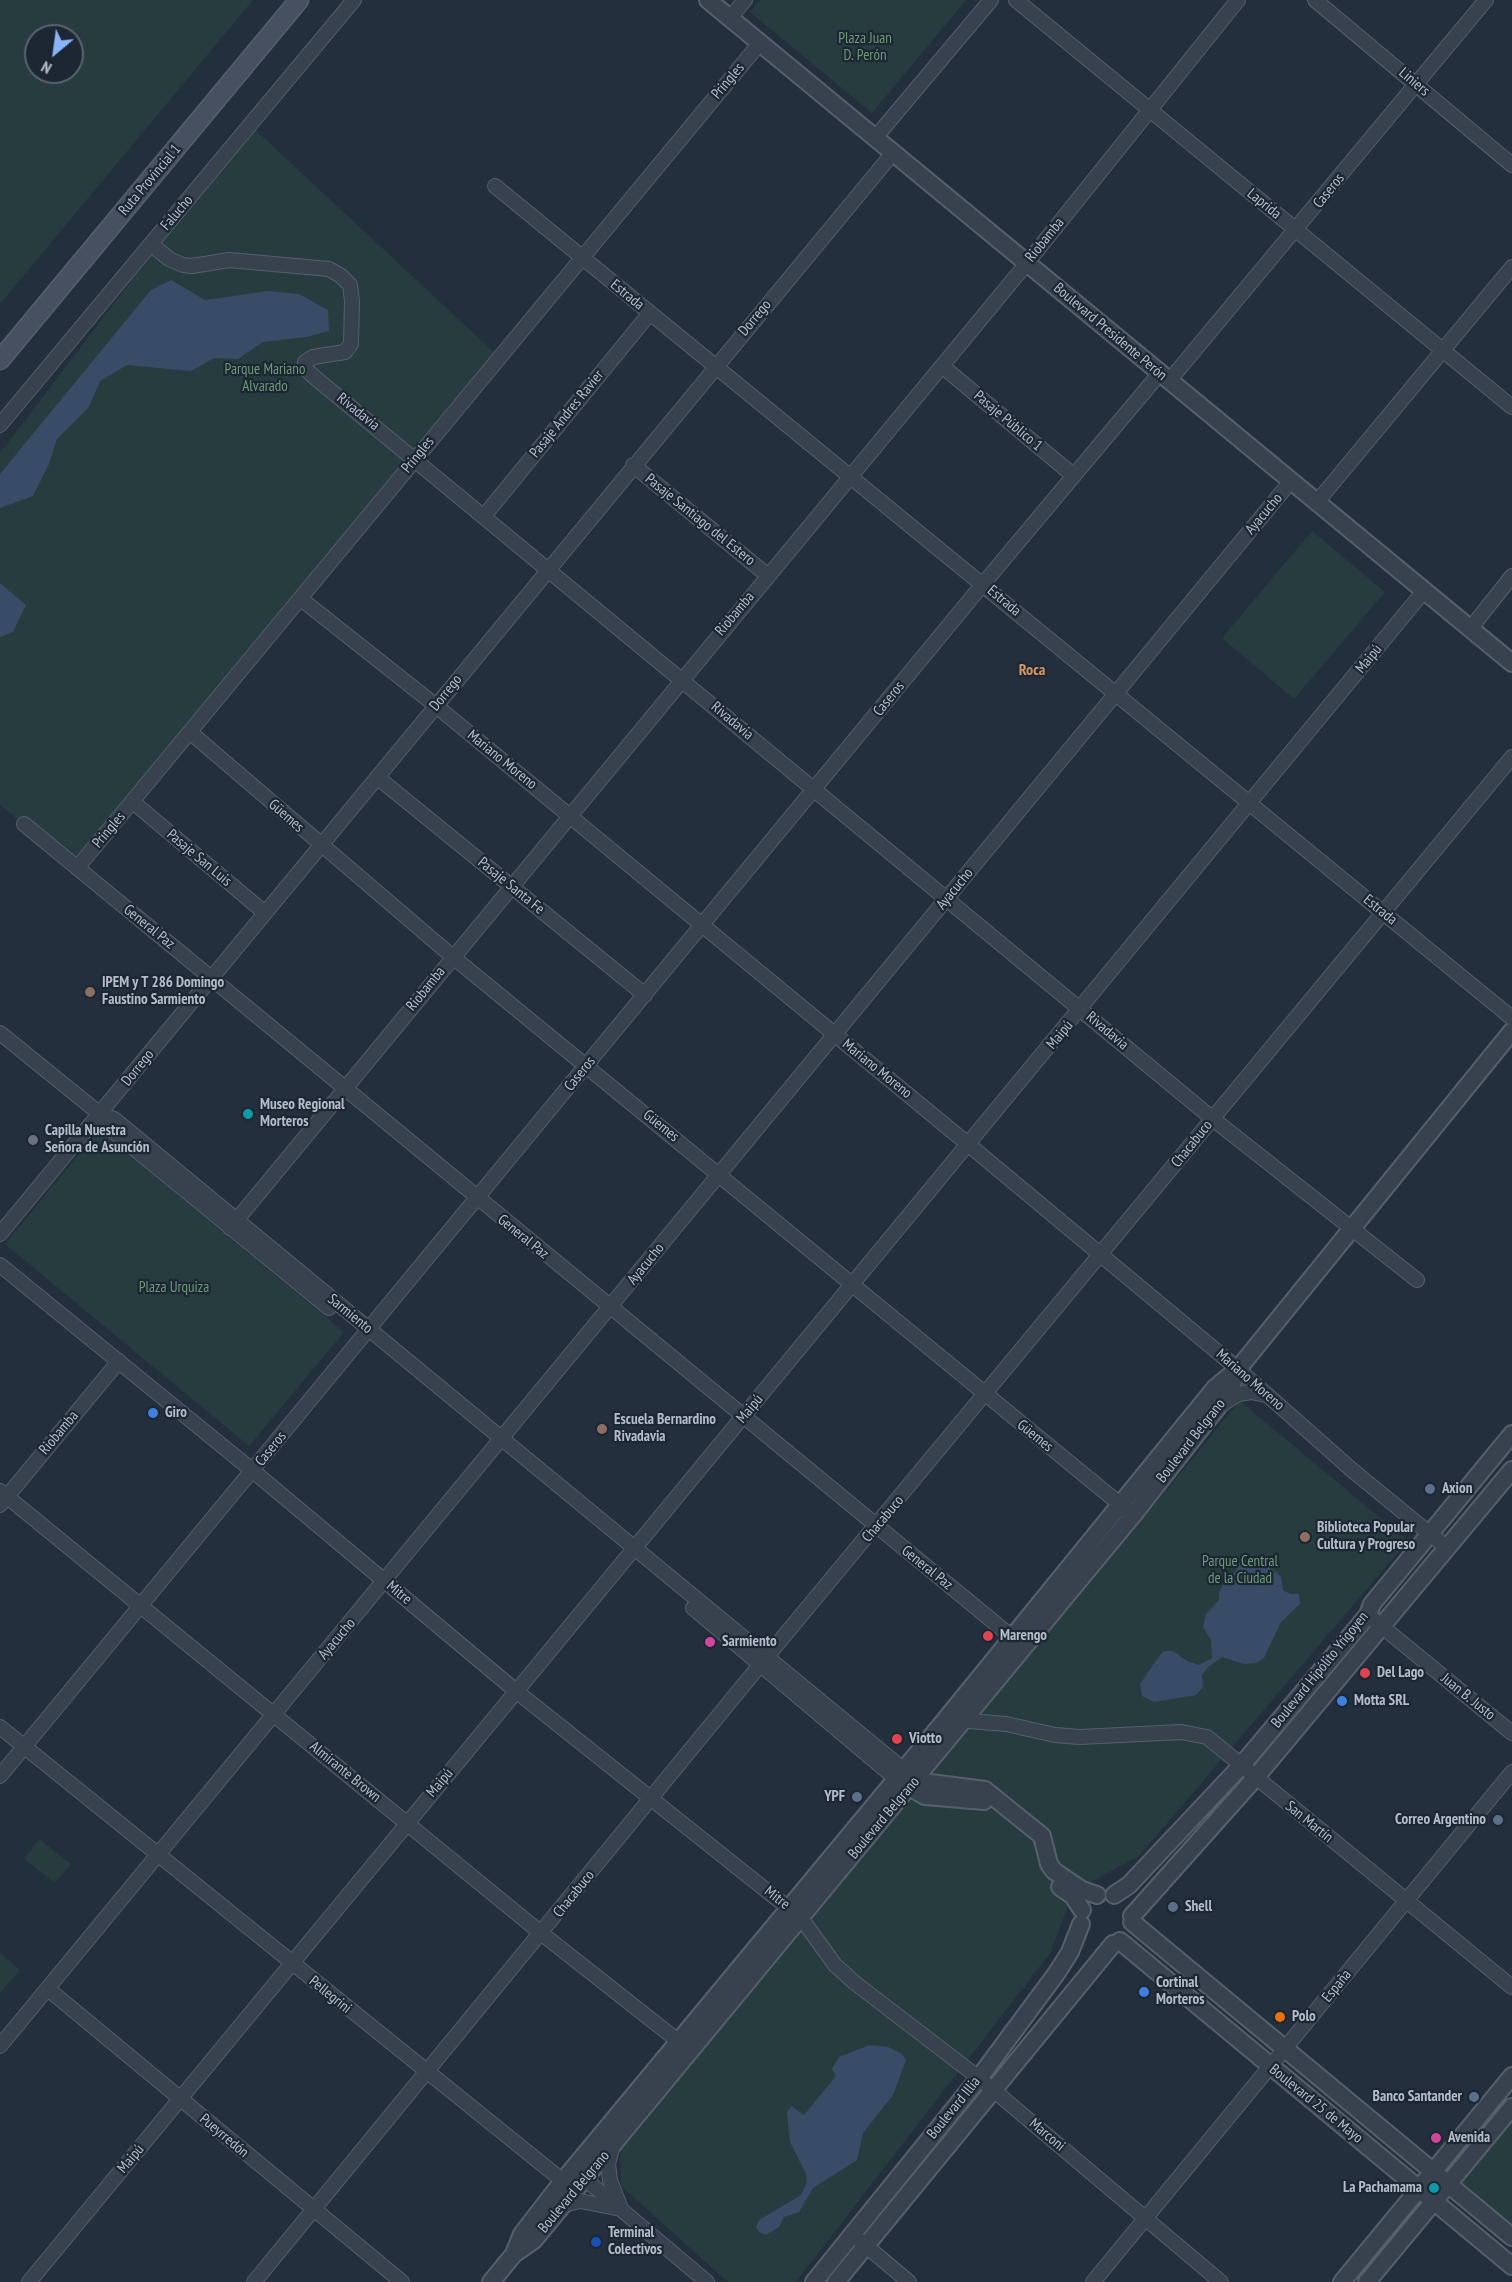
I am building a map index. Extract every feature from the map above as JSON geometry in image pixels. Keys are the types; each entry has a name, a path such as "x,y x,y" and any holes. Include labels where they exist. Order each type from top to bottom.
{"main road":[{"name":"Ruta Provincial 1","path":"0,360 299,0"}],"street":[{"name":"Falucho","path":"0,425 354,0"},
{"name":"Boulevard Presidente Perón","path":"708,0 1512,663"},
{"path":"730,18 745,0"},
{"path":"875,138 991,0"},
{"name":"Laprida","path":"1016,0 1512,407"},
{"name":"Riobamba","path":"234,1224 681,679 1027,263 1148,109 1238,0"},
{"name":"Liniers","path":"1315,0 1512,165"},
{"name":"Caseros","path":"0,1776 983,584 1074,476 1296,231 1486,0"},
{"name":"Pringles","path":"77,868 191,733 580,257 760,43"},
{"name":"Dorrego","path":"0,1234 893,153"},
{"name":"Estrada","path":"495,186 1512,1018"},
{"name":"Rivadavia","path":"151,244 169,259 183,265 192,266 229,260 329,269 341,276 350,285 351,344 345,352 313,357 305,362 304,367 1213,1119 1417,1280"},
{"path":"1317,502 1512,267"},
{"name":"Pasaje Andres Ravier","path":"484,516 650,313"},
{"name":"Pasaje Público 1","path":"942,366 1074,476"},
{"name":"Pasaje Santiago del Estero","path":"633,465 767,575"},
{"name":"Ayacucho","path":"0,2046 500,1443 1291,481"},
{"path":"1470,628 1512,576"},
{"name":"Maipú","path":"29,2282 293,1965 406,1823 1251,804 1424,591"},
{"name":"Mariano Moreno","path":"301,598 435,705 969,1145 1238,1369 1446,1547"},
{"name":"Güemes","path":"191,733 320,846 453,957 1127,1510"},
{"name":"Chacabuco","path":"254,2282 1512,757"},
{"name":"Pasaje Santa Fe","path":"377,777 645,995"},
{"name":"Pasaje San Luis","path":"133,802 265,913"},
{"name":"General Paz","path":"24,824 477,1199 1019,1642"},
{"name":"Boulevard Belgrano","path":"1127,1510 1215,1388 1238,1369 1512,1031"},
{"name":"Sarmiento","path":"0,1033 100,1114 114,1119 234,1224 906,1779"},
{"name":"Mitre","path":"0,1265 253,1471 516,1691 795,1913 835,1965 869,1993"},
{"name":"Riobamba","path":"2,1498 119,1361"},
{"name":"Boulevard Belgrano","path":"906,1779 946,1719 1019,1642 1127,1510 1218,1407 1227,1395 1238,1369"},
{"path":"1218,1407 1238,1394 1251,1392 1266,1395"},
{"name":"Boulevard Hipólito Yrigoyen","path":"1114,1895 1129,1886 1241,1766 1368,1615 1372,1604 1512,1434"},
{"path":"1489,1462 1510,1475"},
{"name":"Boulevard Hipólito Yrigoyen","path":"1132,1919 1255,1778 1446,1547 1510,1475"},
{"name":"Almirante Brown","path":"2,1498 142,1606 406,1823 685,2047"},
{"name":"Juan B. Justo","path":"1368,1615 1512,1733"},
{"name":"Boulevard Belgrano","path":"514,2254 522,2234 563,2181 685,2047 906,1779 964,1721 1019,1642"},
{"name":"San Martín","path":"946,1719 1006,1724 1054,1735 1080,1737 1181,1732 1207,1737 1512,1987"},
{"name":"Pellegrini","path":"0,1727 426,2073 563,2181"},
{"name":"España","path":"1093,2282 1512,1772"},
{"path":"906,1779 925,1796 978,1798 1042,1836 1049,1864 1054,1871 1082,1890 1097,1895 1114,1895"},
{"name":"Boulevard 25 de Mayo","path":"1013,1818 1034,1845 1042,1871 1073,1896 1097,1933 1271,2067 1512,2266"},
{"path":"1097,1895 1097,1933 1130,1929 1132,1919"},
{"name":"Boulevard 25 de Mayo","path":"1114,1895 1126,1903 1132,1919 1285,2050 1512,2237"},
{"name":"Boulevard Illia","path":"814,2282 979,2078 1070,1952 1097,1933"},
{"name":"Boulevard Illia","path":"836,2282 992,2090 1097,1933"},
{"name":"Pueyrredón","path":"48,1989 402,2282"},
{"name":"Marconi","path":"869,1993 979,2078 1221,2282"},
{"name":"Boulevard Belgrano","path":"491,2282 514,2254 534,2240 585,2179 685,2047"},
{"path":"1342,2282 1512,2076"},
{"path":"1367,2282 1512,2107"},
{"path":"613,2145 609,2172 621,2210"},
{"path":"563,2181 585,2179 707,2282"},
{"path":"563,2205 580,2201 621,2210"},
{"path":"853,2235 909,2282"}],"green space":[{"path":"0,0 253,0 0,304"},
{"name":"Plaza Juan D. Perón","path":"760,0 966,0 872,113 750,12"},
{"name":"Parque Mariano Alvarado","path":"250,125 499,357 77,868 0,805 0,453"},
{"path":"1312,531 1385,592 1294,699 1222,638"},
{"name":"Plaza Urquiza","path":"99,1130 344,1332 249,1446 5,1244"},
{"name":"Parque Central de la Ciudad","path":"1240,1401 1408,1541 1139,1856 1074,1891 1050,1953 796,2282 728,2282 621,2186 620,2151"},
{"path":"39,1839 71,1864 55,1883 24,1859"},
{"path":"0,1953 20,1970 0,1993"},
{"path":"1512,2107 1512,2237 1448,2184"}],"water":[{"path":"171,280 205,300 268,291 299,294 328,310 329,331 306,337 263,342 238,359 214,358 191,371 127,365 100,381 89,407 57,439 49,464 33,496 0,508 0,474 151,290"},
{"path":"0,583 26,605 13,632 0,637"},
{"path":"1262,1559 1281,1577 1283,1590 1290,1594 1299,1594 1300,1604 1281,1622 1264,1658 1256,1663 1244,1664 1222,1657 1208,1667 1202,1675 1203,1687 1196,1695 1154,1702 1142,1696 1140,1684 1163,1651 1173,1651 1187,1661 1199,1665 1212,1658 1211,1640 1203,1627 1206,1614 1219,1600 1219,1592 1226,1580 1235,1572 1240,1561"},
{"path":"870,2045 888,2047 901,2053 906,2060 893,2095 863,2133 857,2160 813,2188 799,2212 784,2217 779,2227 766,2235 759,2232 756,2227 759,2220 801,2195 807,2182 806,2174 790,2142 787,2112 791,2106 804,2115 836,2076 832,2069 839,2057"}],"place":[{"name":"IPEM y T 286 Domingo Faustino Sarmiento","path":"90,992"},
{"name":"Museo Regional Morteros","path":"248,1114"},
{"name":"Capilla Nuestra Señora de Asunción","path":"33,1140"},
{"name":"Giro","path":"153,1413"},
{"name":"Escuela Bernardino Rivadavia","path":"602,1429"},
{"name":"Axion","path":"1430,1489"},
{"name":"Biblioteca Popular Cultura y Progreso","path":"1305,1537"},
{"name":"Marengo","path":"988,1636"},
{"name":"Sarmiento","path":"710,1642"},
{"name":"Del Lago","path":"1365,1673"},
{"name":"Motta SRL","path":"1342,1701"},
{"name":"Viotto","path":"897,1739"},
{"name":"YPF","path":"857,1797"},
{"name":"Correo Argentino","path":"1498,1820"},
{"name":"Shell","path":"1173,1907"},
{"name":"Cortinal Morteros","path":"1144,1992"},
{"name":"Polo","path":"1280,2017"},
{"name":"Banco Santander","path":"1474,2097"},
{"name":"Avenida","path":"1436,2138"},
{"name":"La Pachamama","path":"1434,2188"},
{"name":"Terminal Colectivos","path":"596,2242"}],"district":[{"name":"Roca","path":"1032,670"}]}
